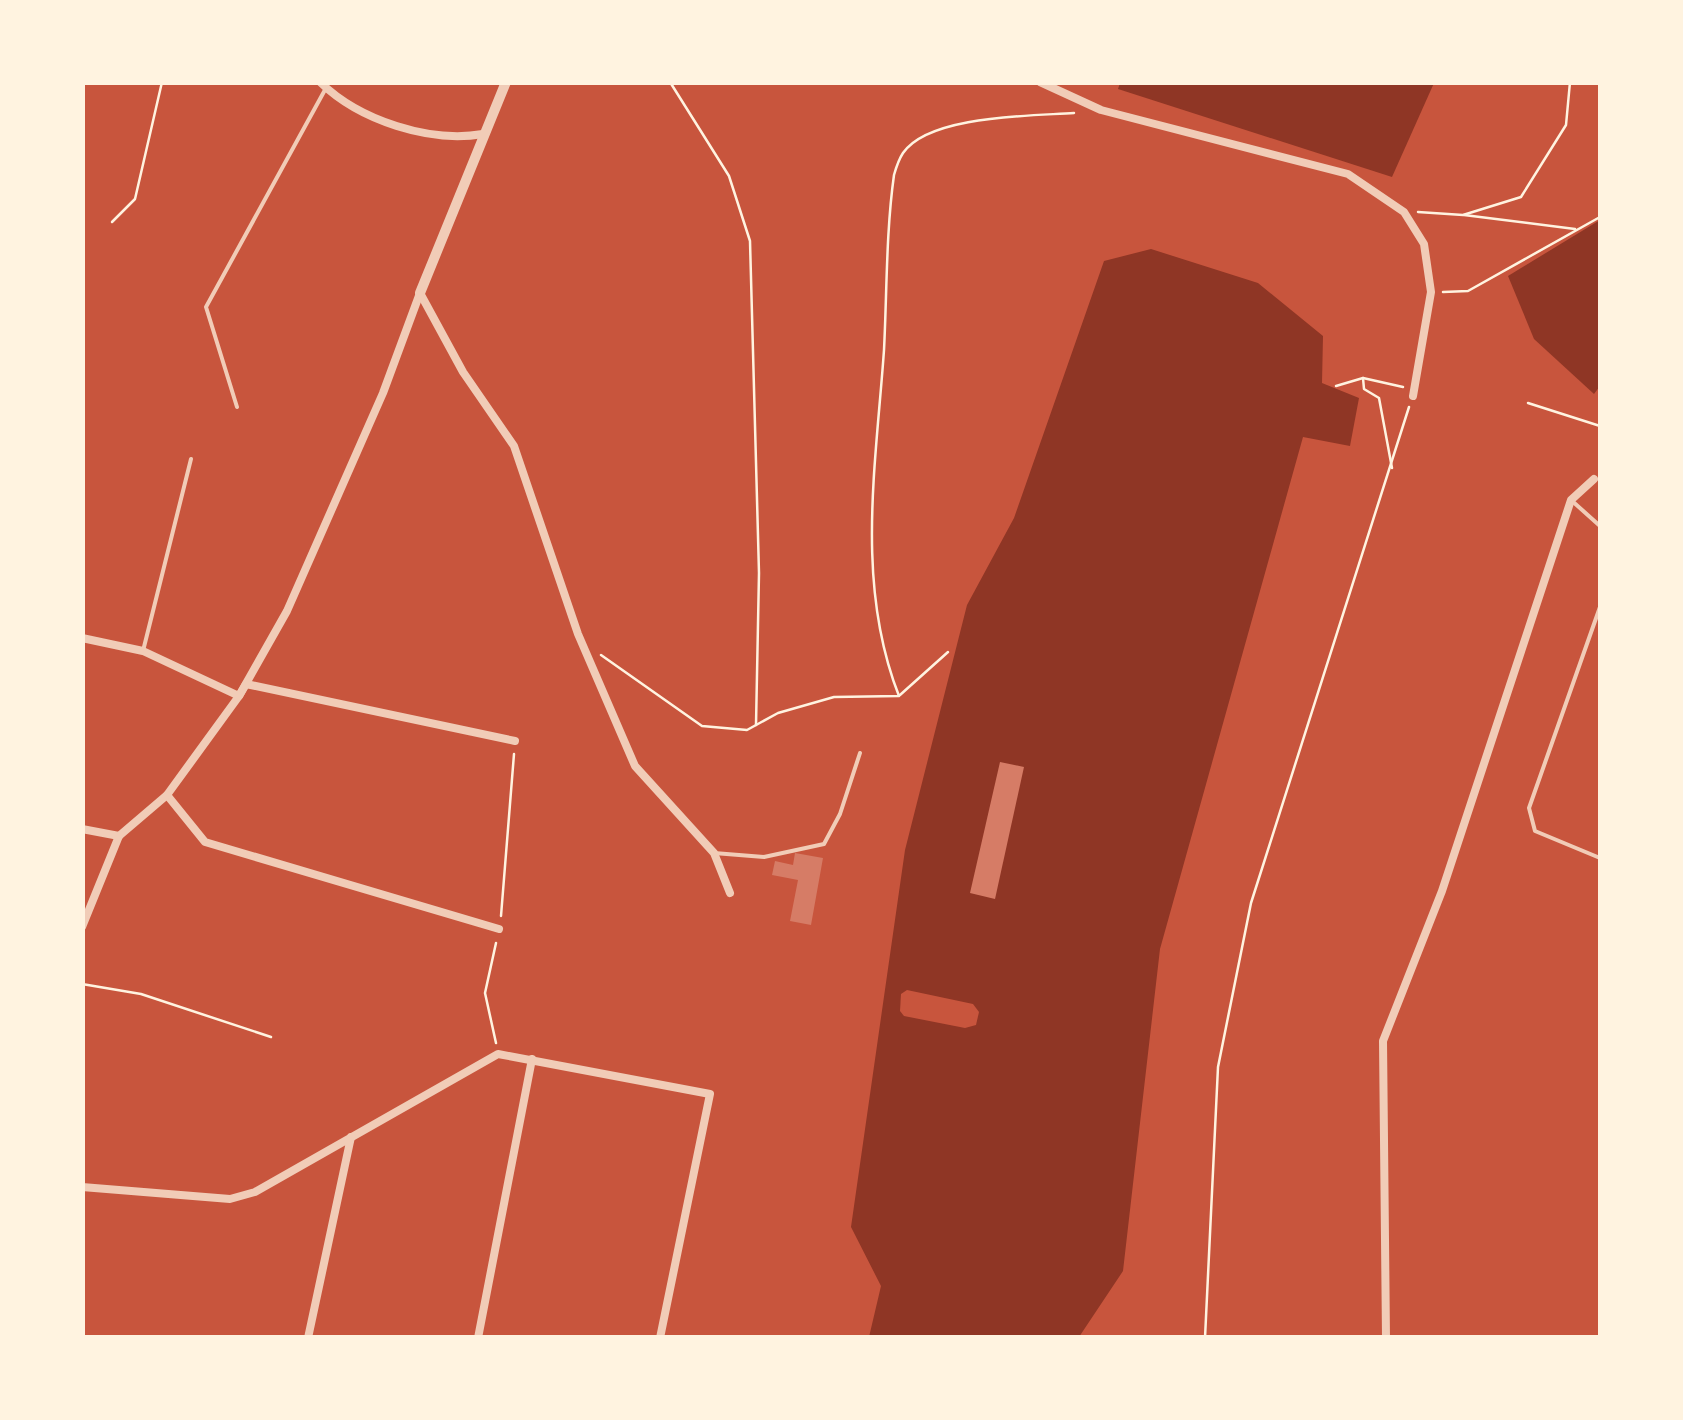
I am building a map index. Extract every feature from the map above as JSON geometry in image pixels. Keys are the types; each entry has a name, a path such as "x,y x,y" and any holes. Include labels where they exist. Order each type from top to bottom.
{"street":[{"path":"82,927 119,836 167,795 240,696 324,534 506,82"},
{"path":"1040,82 1101,110 1348,174 1404,212 1424,244 1431,292 1413,393"},
{"path":"323,86 369,117 457,138 484,134"},
{"path":"420,293 463,372 514,446 584,647 635,766 714,853 730,893"},
{"path":"1386,1338 1383,1040 1442,891 1571,500 1594,478"},
{"path":"82,638 142,651 240,696"},
{"path":"246,684 516,741"},
{"path":"167,795 206,842 500,930"},
{"path":"82,829 119,836"},
{"path":"82,1186 230,1199 255,1192 498,1054 710,1094 660,1338"},
{"path":"478,1338 532,1059"},
{"path":"308,1338 351,1136"}],"lane":[{"path":"237,407 206,308 323,86"},
{"path":"142,651 191,459"},
{"path":"1571,500 1600,526"},
{"path":"1600,606 1529,808 1535,831 1600,858"},
{"path":"714,853 764,857 824,844 840,814 860,753"}],"path":[{"path":"112,222 135,198 162,82"},
{"path":"670,82 729,176 750,241 759,573 756,725"},
{"path":"1463,215 1521,197 1566,125 1570,82"},
{"path":"899,696 886,662 871,539 871,486 879,426 894,175 904,151 931,134 966,122 1101,110"},
{"path":"1404,212 1578,229"},
{"path":"1431,292 1468,290 1600,217"},
{"path":"1364,378 1364,389 1378,398 1385,416 1392,470"},
{"path":"1205,1338 1218,1066 1251,903 1392,470 1413,393 1364,378 1336,386"},
{"path":"1528,403 1600,426"},
{"path":"584,647 702,726 747,730 778,713 834,697 899,696 948,652"},
{"path":"498,1054 485,993 500,930 516,741"},
{"path":"82,984 141,994 272,1036"}],"shaded area":[{"path":"1434,82 1392,177 1118,89 1120,83"},
{"path":"1600,220 1600,386 1594,394 1534,339 1508,276"},
{"path":"1151,249 1258,283 1323,336 1322,383 1359,398 1350,446 1303,437 1160,949 1123,1271 1079,1337 869,1337 881,1286 851,1227 905,850 967,605 1014,518 1104,261"}],"pier":[{"path":"907,990 973,1004 979,1012 976,1025 965,1028 904,1016 900,1011 901,994"}],"building":[{"path":"1000,762 1024,767 995,899 970,893"},
{"path":"795,853 823,858 811,925 790,921 798,880 772,875 775,861 793,865"}]}
